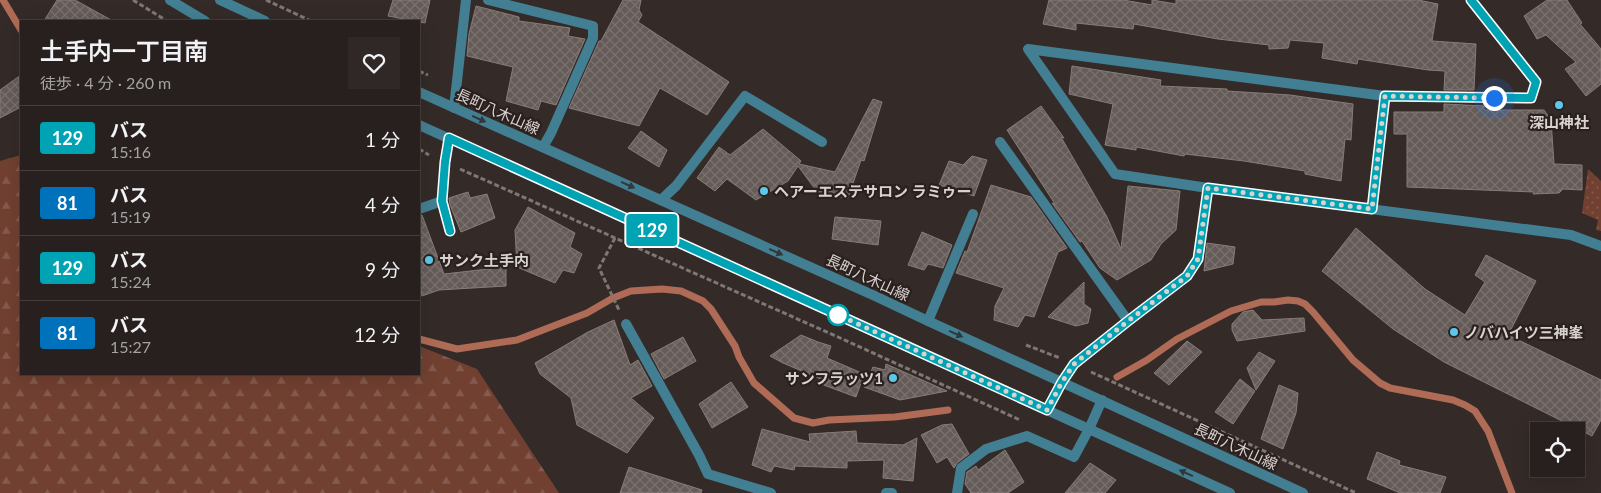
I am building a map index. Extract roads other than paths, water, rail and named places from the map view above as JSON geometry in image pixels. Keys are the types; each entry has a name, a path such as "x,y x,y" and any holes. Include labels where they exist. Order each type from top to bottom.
{"street":[{"path":"170,0 203,20"},
{"path":"220,0 263,20"},
{"path":"454,108 466,0"},
{"path":"488,0 593,26 593,38 543,147"},
{"path":"1471,0 1536,82 1531,98 1385,96 1028,49 1115,174 1571,236 1601,246"},
{"name":"長町八木山線","path":"420,92 875,296 1303,493"},
{"path":"661,200 676,186 746,96 822,142"},
{"path":"1372,209 1385,96"},
{"path":"420,125 1230,493"},
{"path":"449,138 442,201 450,231"},
{"path":"1000,142 1128,321"},
{"path":"1047,410 1074,364 1187,276 1198,259 1208,188"},
{"path":"420,209 442,201"},
{"path":"928,321 973,214"},
{"path":"626,324 708,474 771,493"},
{"path":"957,493 961,468 986,449 1027,436 1074,457 1090,429 1102,400"},
{"path":"886,493 892,493"}],"waterway":[{"path":"3,0 20,28"},
{"path":"420,339 457,349 517,340 587,313 613,298 631,291 662,289 681,291 703,301 711,309 735,346 754,383 794,418 813,423 829,420 895,417 948,410"},
{"path":"1117,377 1147,360 1177,339 1231,311 1261,302 1298,301 1305,304 1353,360 1380,383 1390,388 1453,400 1475,411 1488,431 1512,493"}],"place":[{"name":"深山神社","path":"1559,105"},
{"name":"ヘアーエステサロン ラミゥー","path":"764,191"},
{"name":"サンク土手内","path":"429,260"},
{"name":"ノバハイツ三神峯","path":"1454,332"},
{"name":"サンフラッツ1","path":"893,378"}]}
